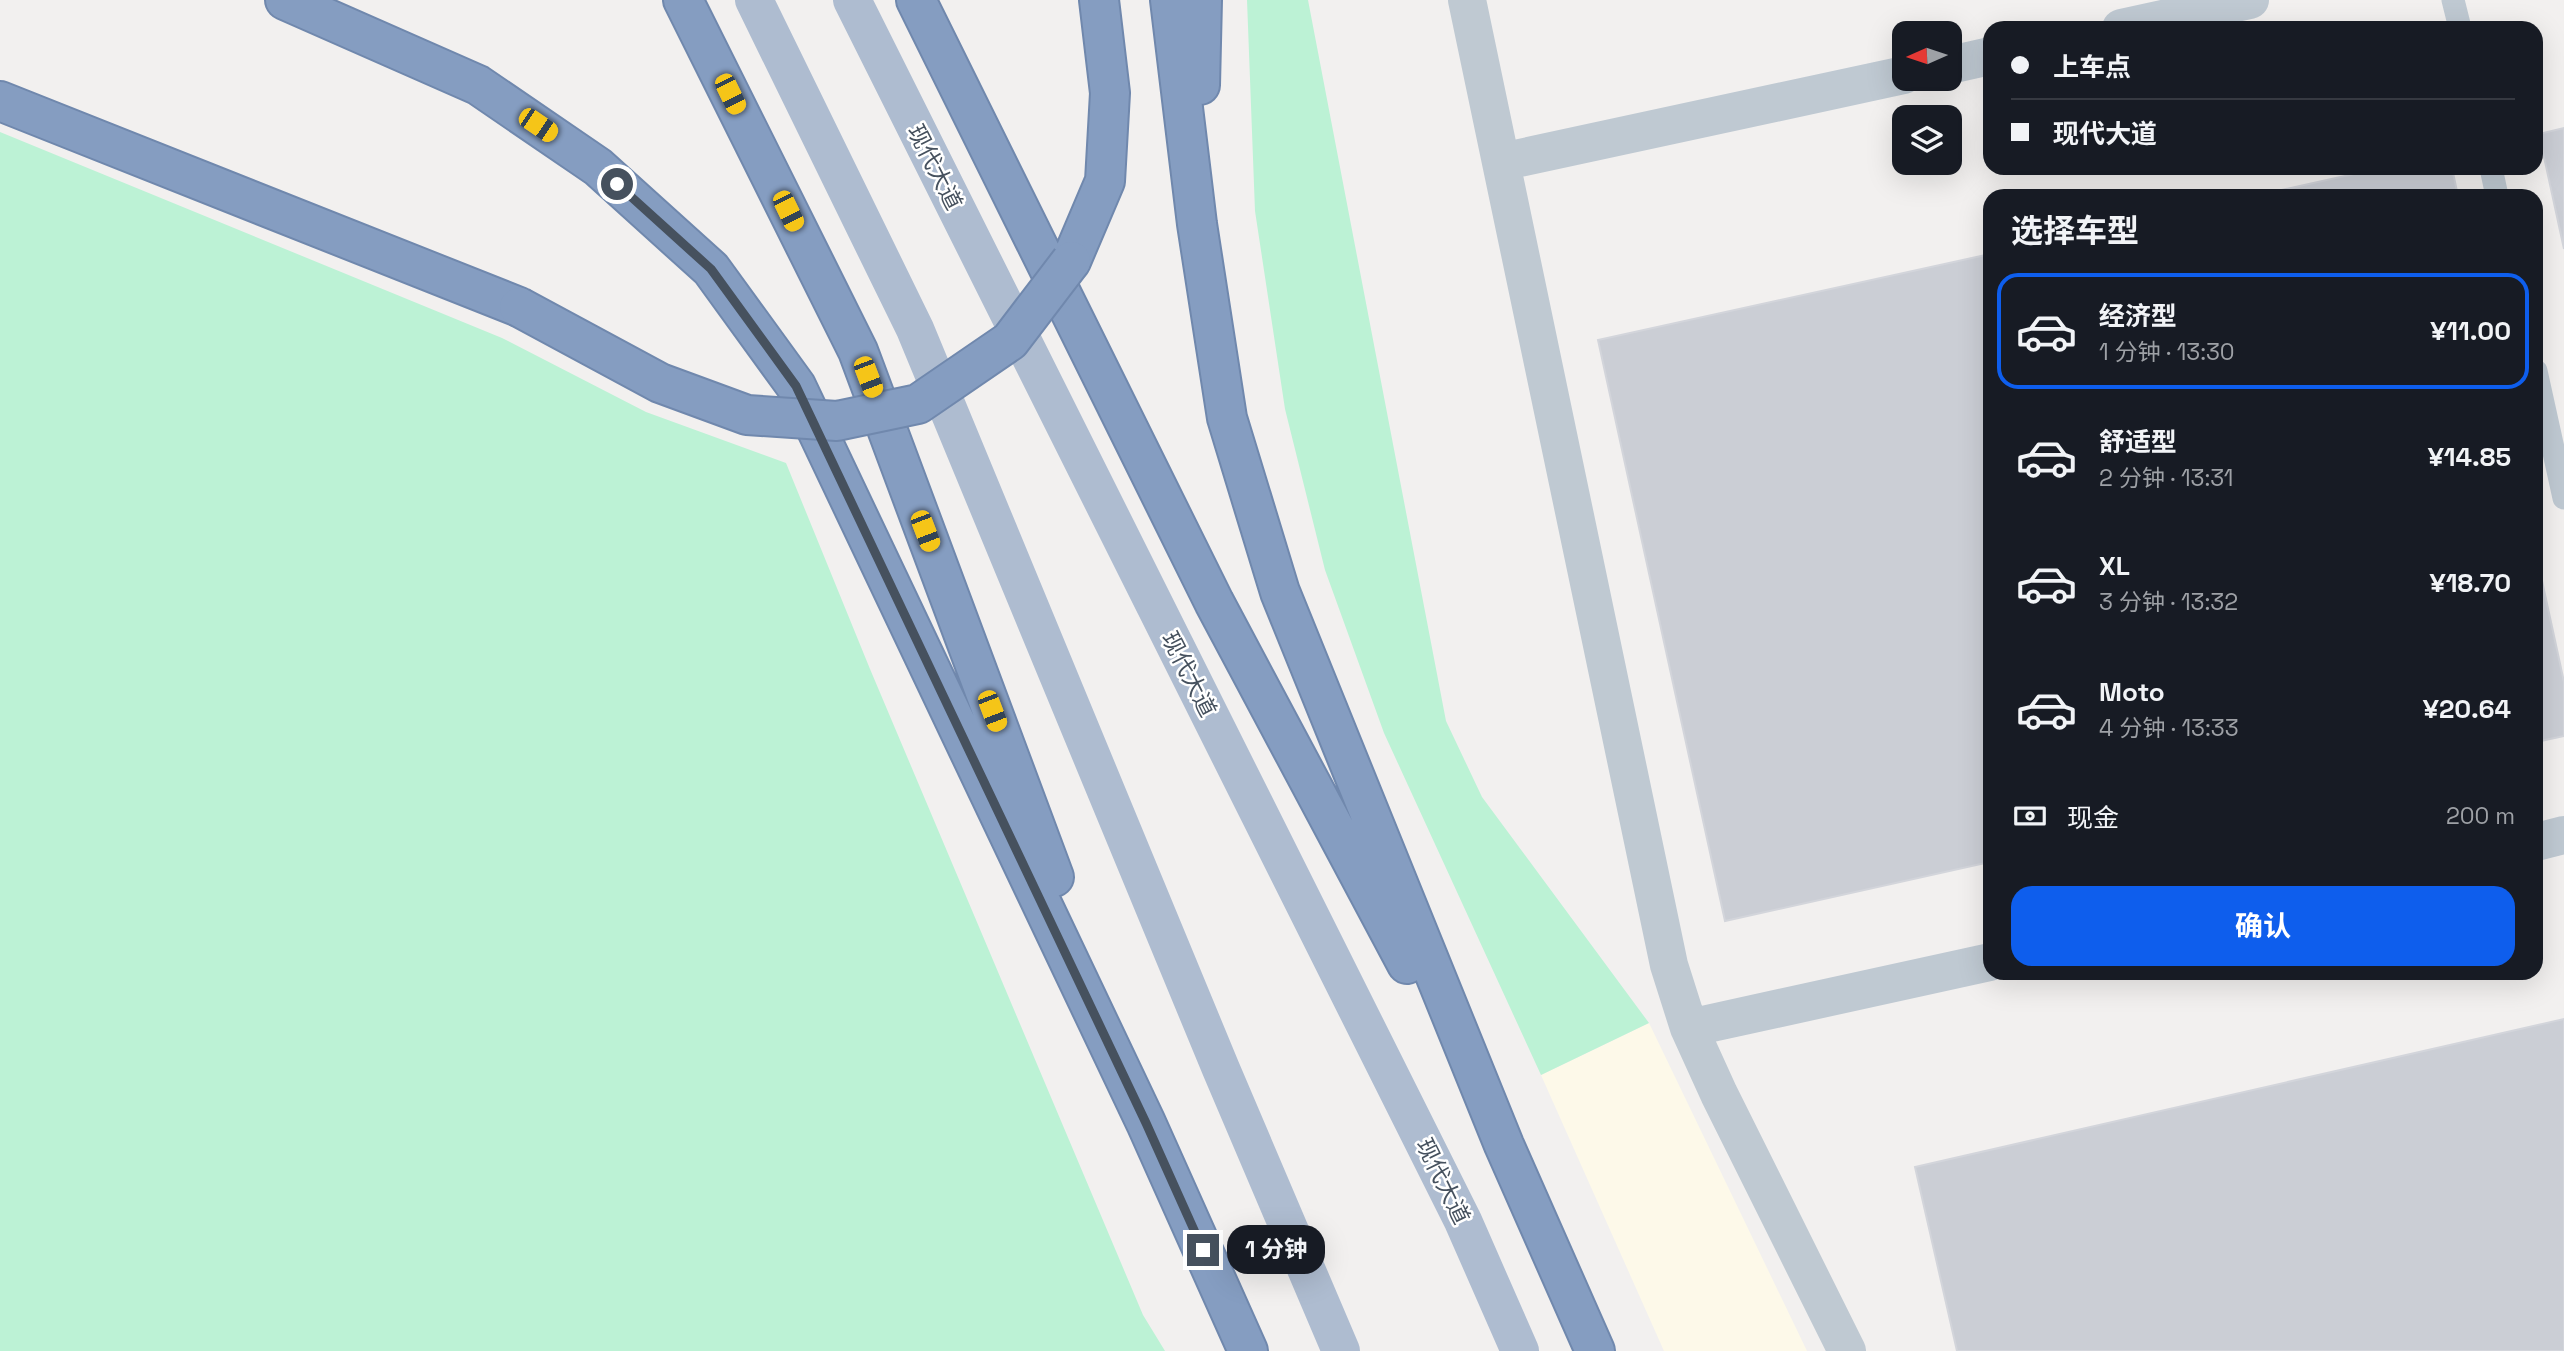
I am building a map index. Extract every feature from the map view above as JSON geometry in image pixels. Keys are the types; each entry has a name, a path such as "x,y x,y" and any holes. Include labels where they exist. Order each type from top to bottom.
{"highway":[{"path":"683,0 858,351 1146,1123"},
{"path":"916,0 1214,602 1504,1145"},
{"path":"0,101 519,307 660,383 747,415 837,421 918,404 1010,341 1071,261 1105,181 1110,93 1099,0"},
{"path":"1170,0 1197,224 1227,418 1280,592 1504,1145 1595,1351"},
{"path":"1197,224 1202,0"},
{"path":"286,2 478,85 598,167 711,269 796,386 1146,1123 1248,1351"}],"main road":[{"path":"754,0 915,329 1221,1069 1341,1351"},
{"name":"现代大道","path":"852,0 1457,1209 1520,1351"}],"street":[{"path":"1467,0 1666,952 1689,1028 1847,1351"},
{"path":"2153,21 2250,0"},
{"path":"1962,62 1983,58"},
{"path":"1501,162 1892,78"},
{"path":"2543,840 2564,835"},
{"path":"1689,1028 1983,964"}],"lane":[{"path":"2453,0 2458,21"},
{"path":"2543,403 2564,498"}],"shaded area":[{"path":"1649,1023 1807,1351 1664,1351 1541,1075"}],"green space":[{"path":"1247,0 1308,0 1446,721 1482,797 1649,1023 1541,1075 1384,733 1325,570 1285,409 1255,211"},
{"path":"0,132 502,338 646,412 786,463 870,669 1143,1315 1165,1351 0,1351"}],"building":[{"path":"2564,128 2564,249 2543,152 2543,133"},
{"path":"2349,175 2454,175 2456,189 2286,189"},
{"path":"1983,256 1983,864 1725,921 1598,340"},
{"path":"2543,585 2564,682 2564,736 2543,740"},
{"path":"2564,1019 2564,1351 1957,1351 1915,1167"}],"route":[{"path":"617,184 711,269 796,386 1146,1123 1203,1250"}]}
